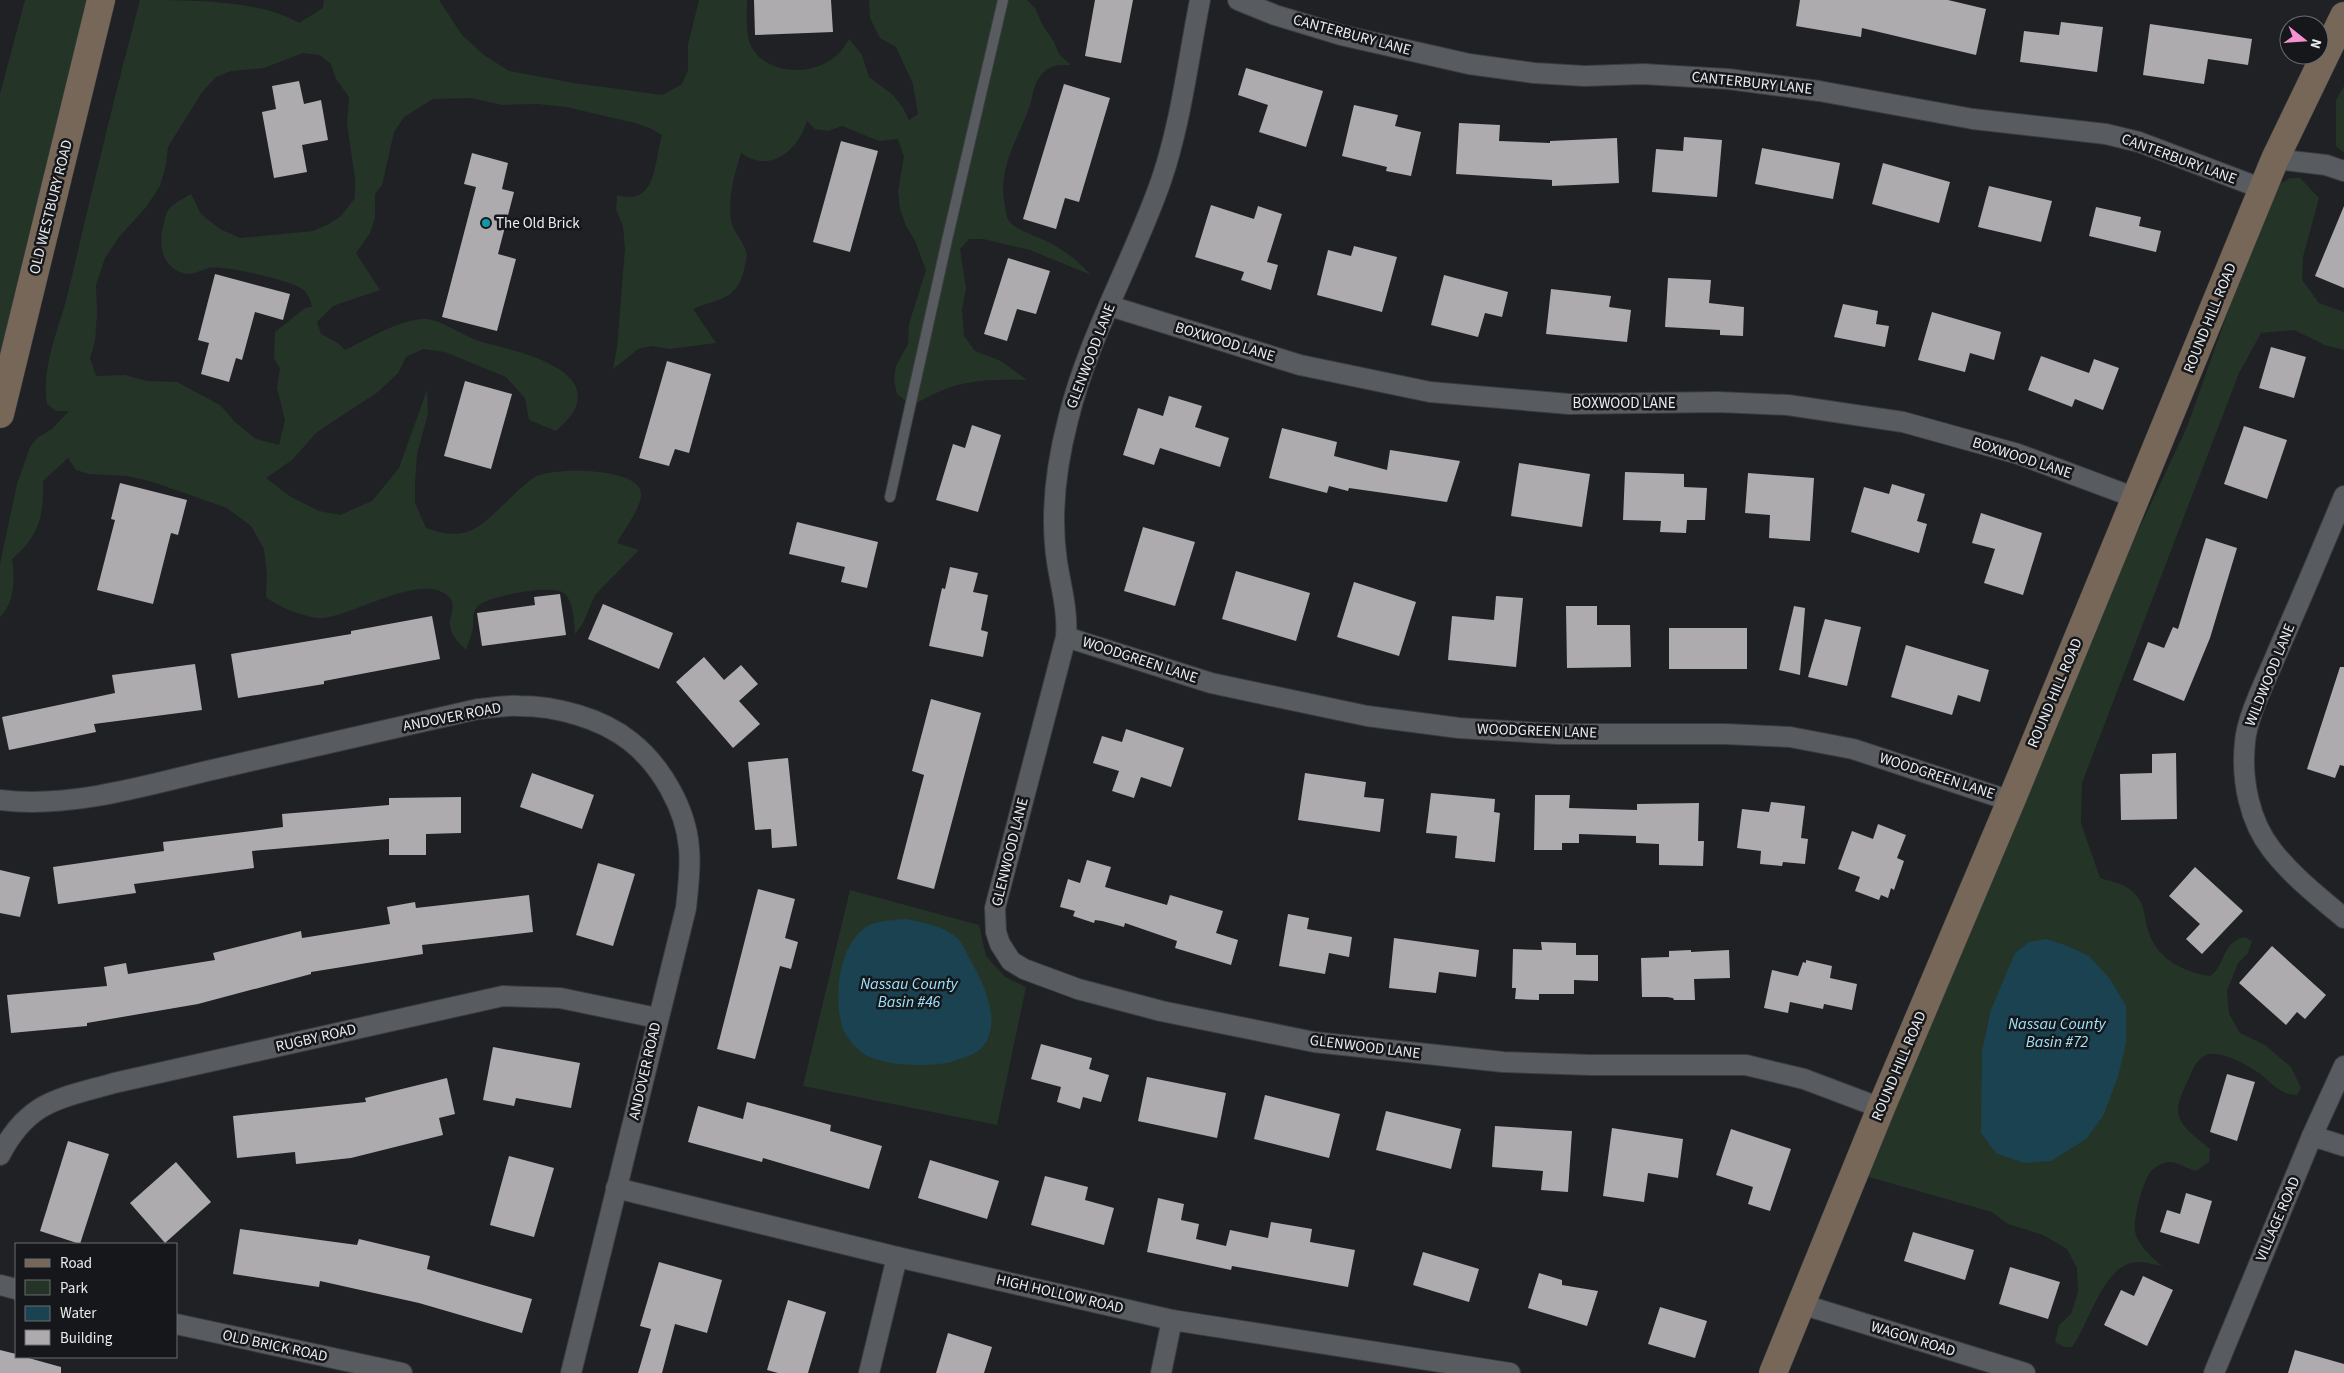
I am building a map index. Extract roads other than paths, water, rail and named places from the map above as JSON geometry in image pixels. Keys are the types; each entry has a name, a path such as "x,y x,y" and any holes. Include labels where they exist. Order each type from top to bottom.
{"street":[{"name":"OLD WESTBURY ROAD","path":"0,414 101,0"},
{"name":"GLENWOOD LANE","path":"1200,0 1168,161 1083,370 1068,420 1057,476 1054,516 1057,561 1065,605 1066,636 995,908 996,932 1000,944 1011,961 1024,970 1078,988 1161,1011 1314,1042 1503,1062 1591,1066 1746,1065 1804,1079 1881,1108"},
{"name":"CANTERBURY LANE","path":"1238,0 1275,15 1340,35 1470,64 1534,73 1585,76 1643,74 1728,79 1819,91 1973,119 2106,134 2139,142 2263,189"},
{"name":"ROUND HILL ROAD","path":"1774,1373 1881,1108 2011,801 2263,189 2344,16"},
{"path":"2276,159 2326,165 2344,171"},
{"name":"BOXWOOD LANE","path":"1110,306 1300,365 1430,392 1570,404 1718,402 1788,405 1903,422 2018,454 2136,498"},
{"name":"WILDWOOD LANE","path":"2344,496 2258,697 2245,740 2244,767 2247,797 2258,825 2272,850 2311,890 2344,918"},
{"name":"WOODGREEN LANE","path":"1066,636 1211,683 1368,716 1459,728 1558,734 1725,734 1790,737 1853,749 2011,801"},
{"name":"ANDOVER ROAD","path":"0,800 19,802 61,800 128,789 478,709 519,706 555,710 597,722 630,741 666,780 682,813 689,847 689,881 686,908 657,1018 571,1373"},
{"name":"RUGBY ROAD","path":"0,1155 26,1118 40,1108 61,1099 114,1083 503,996 560,998 657,1018"},
{"name":"VILLAGE ROAD","path":"2214,1373 2312,1136 2344,1066"},
{"path":"2312,1136 2344,1146"},
{"name":"HIGH HOLLOW ROAD","path":"616,1188 897,1257 1172,1320 1452,1369 1510,1373"},
{"path":"869,1373 897,1257"},
{"path":"0,1284 15,1289"},
{"name":"WAGON ROAD","path":"1801,1304 2025,1373"},
{"path":"1161,1373 1172,1320"},
{"name":"OLD BRICK ROAD","path":"178,1324 402,1373"}],"lane":[{"path":"890,497 1003,0"}],"water":[{"name":"Nassau County Basin #46","path":"907,919 951,933 962,943 978,975 987,998 991,1021 990,1032 986,1042 972,1054 954,1061 933,1065 891,1063 867,1056 854,1045 844,1032 838,1000 840,972 849,947 866,927 886,921"},
{"name":"Nassau County Basin #72","path":"2046,939 2089,956 2110,979 2126,1006 2126,1043 2118,1077 2103,1116 2086,1139 2051,1161 2024,1163 1996,1153 1981,1133 1982,1051 1991,1010 2015,953 2029,942"}],"place":[{"name":"The Old Brick","path":"486,223"}]}
